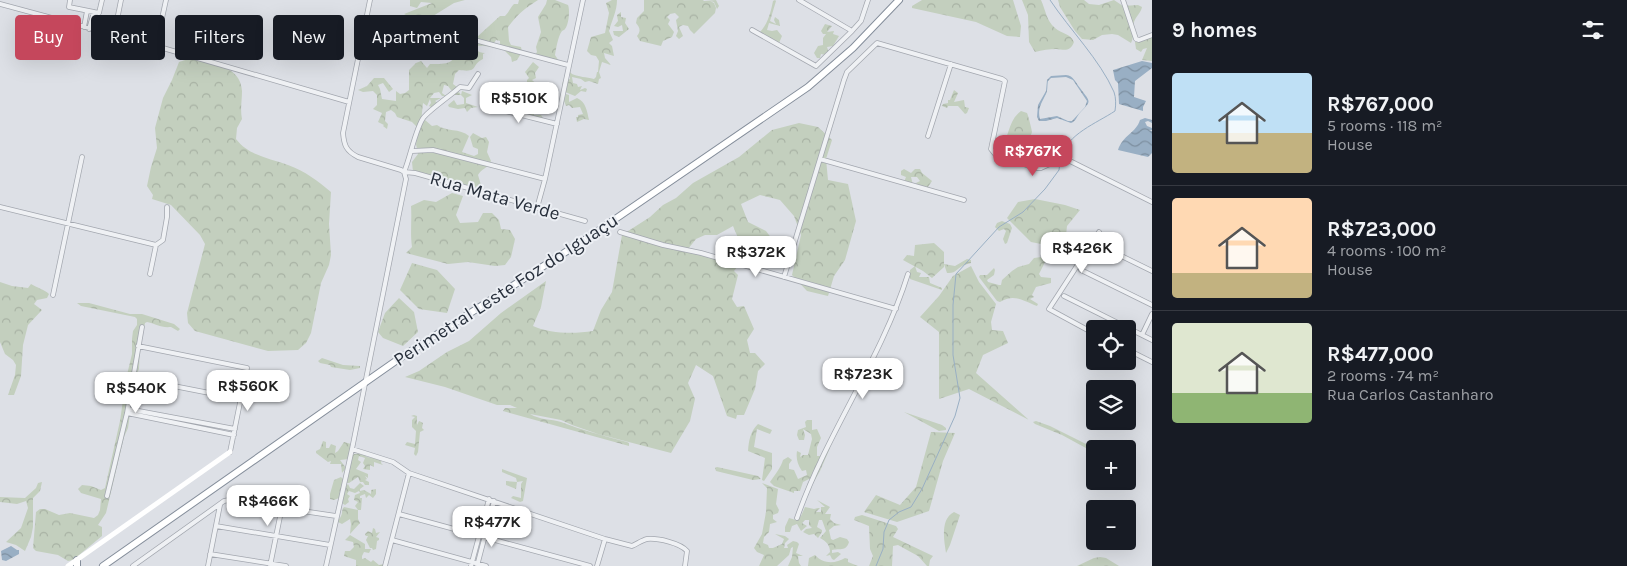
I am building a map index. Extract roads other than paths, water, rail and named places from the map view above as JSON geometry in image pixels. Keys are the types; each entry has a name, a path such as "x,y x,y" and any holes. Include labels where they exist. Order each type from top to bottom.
{"highway":[{"name":"Perimetral Leste Foz do Iguaçu","path":"102,566 400,358 589,237 808,87 853,48 899,0"}],"street":[{"path":"70,0 69,7 99,13 102,0"},
{"path":"118,15 121,0"},
{"path":"163,15 166,0"},
{"path":"165,49 349,102 370,0"},
{"path":"537,208 545,179 583,0"},
{"path":"799,0 852,31"},
{"path":"752,30 816,66 861,21 868,0"},
{"path":"1122,0 1136,39 1139,40 1152,35"},
{"path":"0,4 90,29 94,12"},
{"path":"84,27 87,10"},
{"path":"478,41 568,65"},
{"path":"784,277 847,72 877,43 1005,81 991,148 994,154 1040,168 1061,159 1070,161 1152,202"},
{"path":"928,136 951,64"},
{"path":"326,566 352,449 406,179 404,172 423,118 460,88 469,88 478,74"},
{"name":"Rua Mata Verde","path":"349,102 343,133 345,146 347,150 358,157 404,172 585,222"},
{"path":"486,106 557,124"},
{"path":"412,151 433,150 545,179"},
{"path":"53,295 82,157"},
{"path":"820,159 964,200"},
{"path":"0,207 156,245"},
{"path":"150,274 156,245 163,240 168,216 167,207"},
{"path":"620,232 663,245 701,253 896,309"},
{"path":"1086,329 1049,309 1099,232"},
{"path":"1099,245 1152,271"},
{"path":"1081,270 1152,305"},
{"path":"797,518 810,483 896,309 908,274"},
{"path":"1064,296 1152,340"},
{"path":"1142,335 1152,314"},
{"path":"107,496 127,411 142,327"},
{"path":"68,566 77,563 230,452 247,368 138,346"},
{"path":"1136,354 1152,362"},
{"path":"133,378 240,399"},
{"path":"127,411 235,429"},
{"path":"127,411 234,435"},
{"path":"352,449 393,462 409,473 605,539 632,546 646,539 680,546 687,551 685,566"},
{"path":"385,566 409,473"},
{"path":"270,565 285,492"},
{"path":"471,564 489,499"},
{"path":"133,566 229,500 336,516"},
{"path":"478,565 494,501"},
{"path":"208,566 220,505"},
{"path":"399,514 590,566"},
{"path":"216,526 330,545"},
{"path":"597,566 605,539"},
{"path":"392,540 471,564 486,566"},
{"path":"210,554 270,565 286,566"}],"water":[{"path":"1142,61 1152,63 1152,68 1135,81 1134,97 1146,101 1143,111 1119,104 1118,83 1115,80 1113,70"},
{"path":"1066,75 1071,77 1088,100 1088,104 1071,123 1057,118 1039,121 1037,117 1038,105 1046,91 1047,80 1051,76","holes":["1066,77 1073,80 1087,101 1085,107 1072,121 1057,116 1040,119 1040,109 1047,92 1048,81 1051,78"]},
{"path":"1145,118 1152,120 1152,123 1145,122 1147,126 1152,128 1152,130 1149,130 1152,131 1152,153 1148,157 1118,150 1123,141 1136,128 1140,120"},
{"path":"11,546 19,550 19,554 6,561 2,560 1,551"}],"waterway":[{"path":"1050,0 1101,68 1114,92 1116,101 1115,111 1076,136 1069,142 1061,157"},
{"path":"876,566 883,549 884,532 889,520 899,512 911,507 922,489 955,416 960,398 953,355 953,305 956,274 999,227 1023,212 1045,189 1059,170 1060,162"}]}
